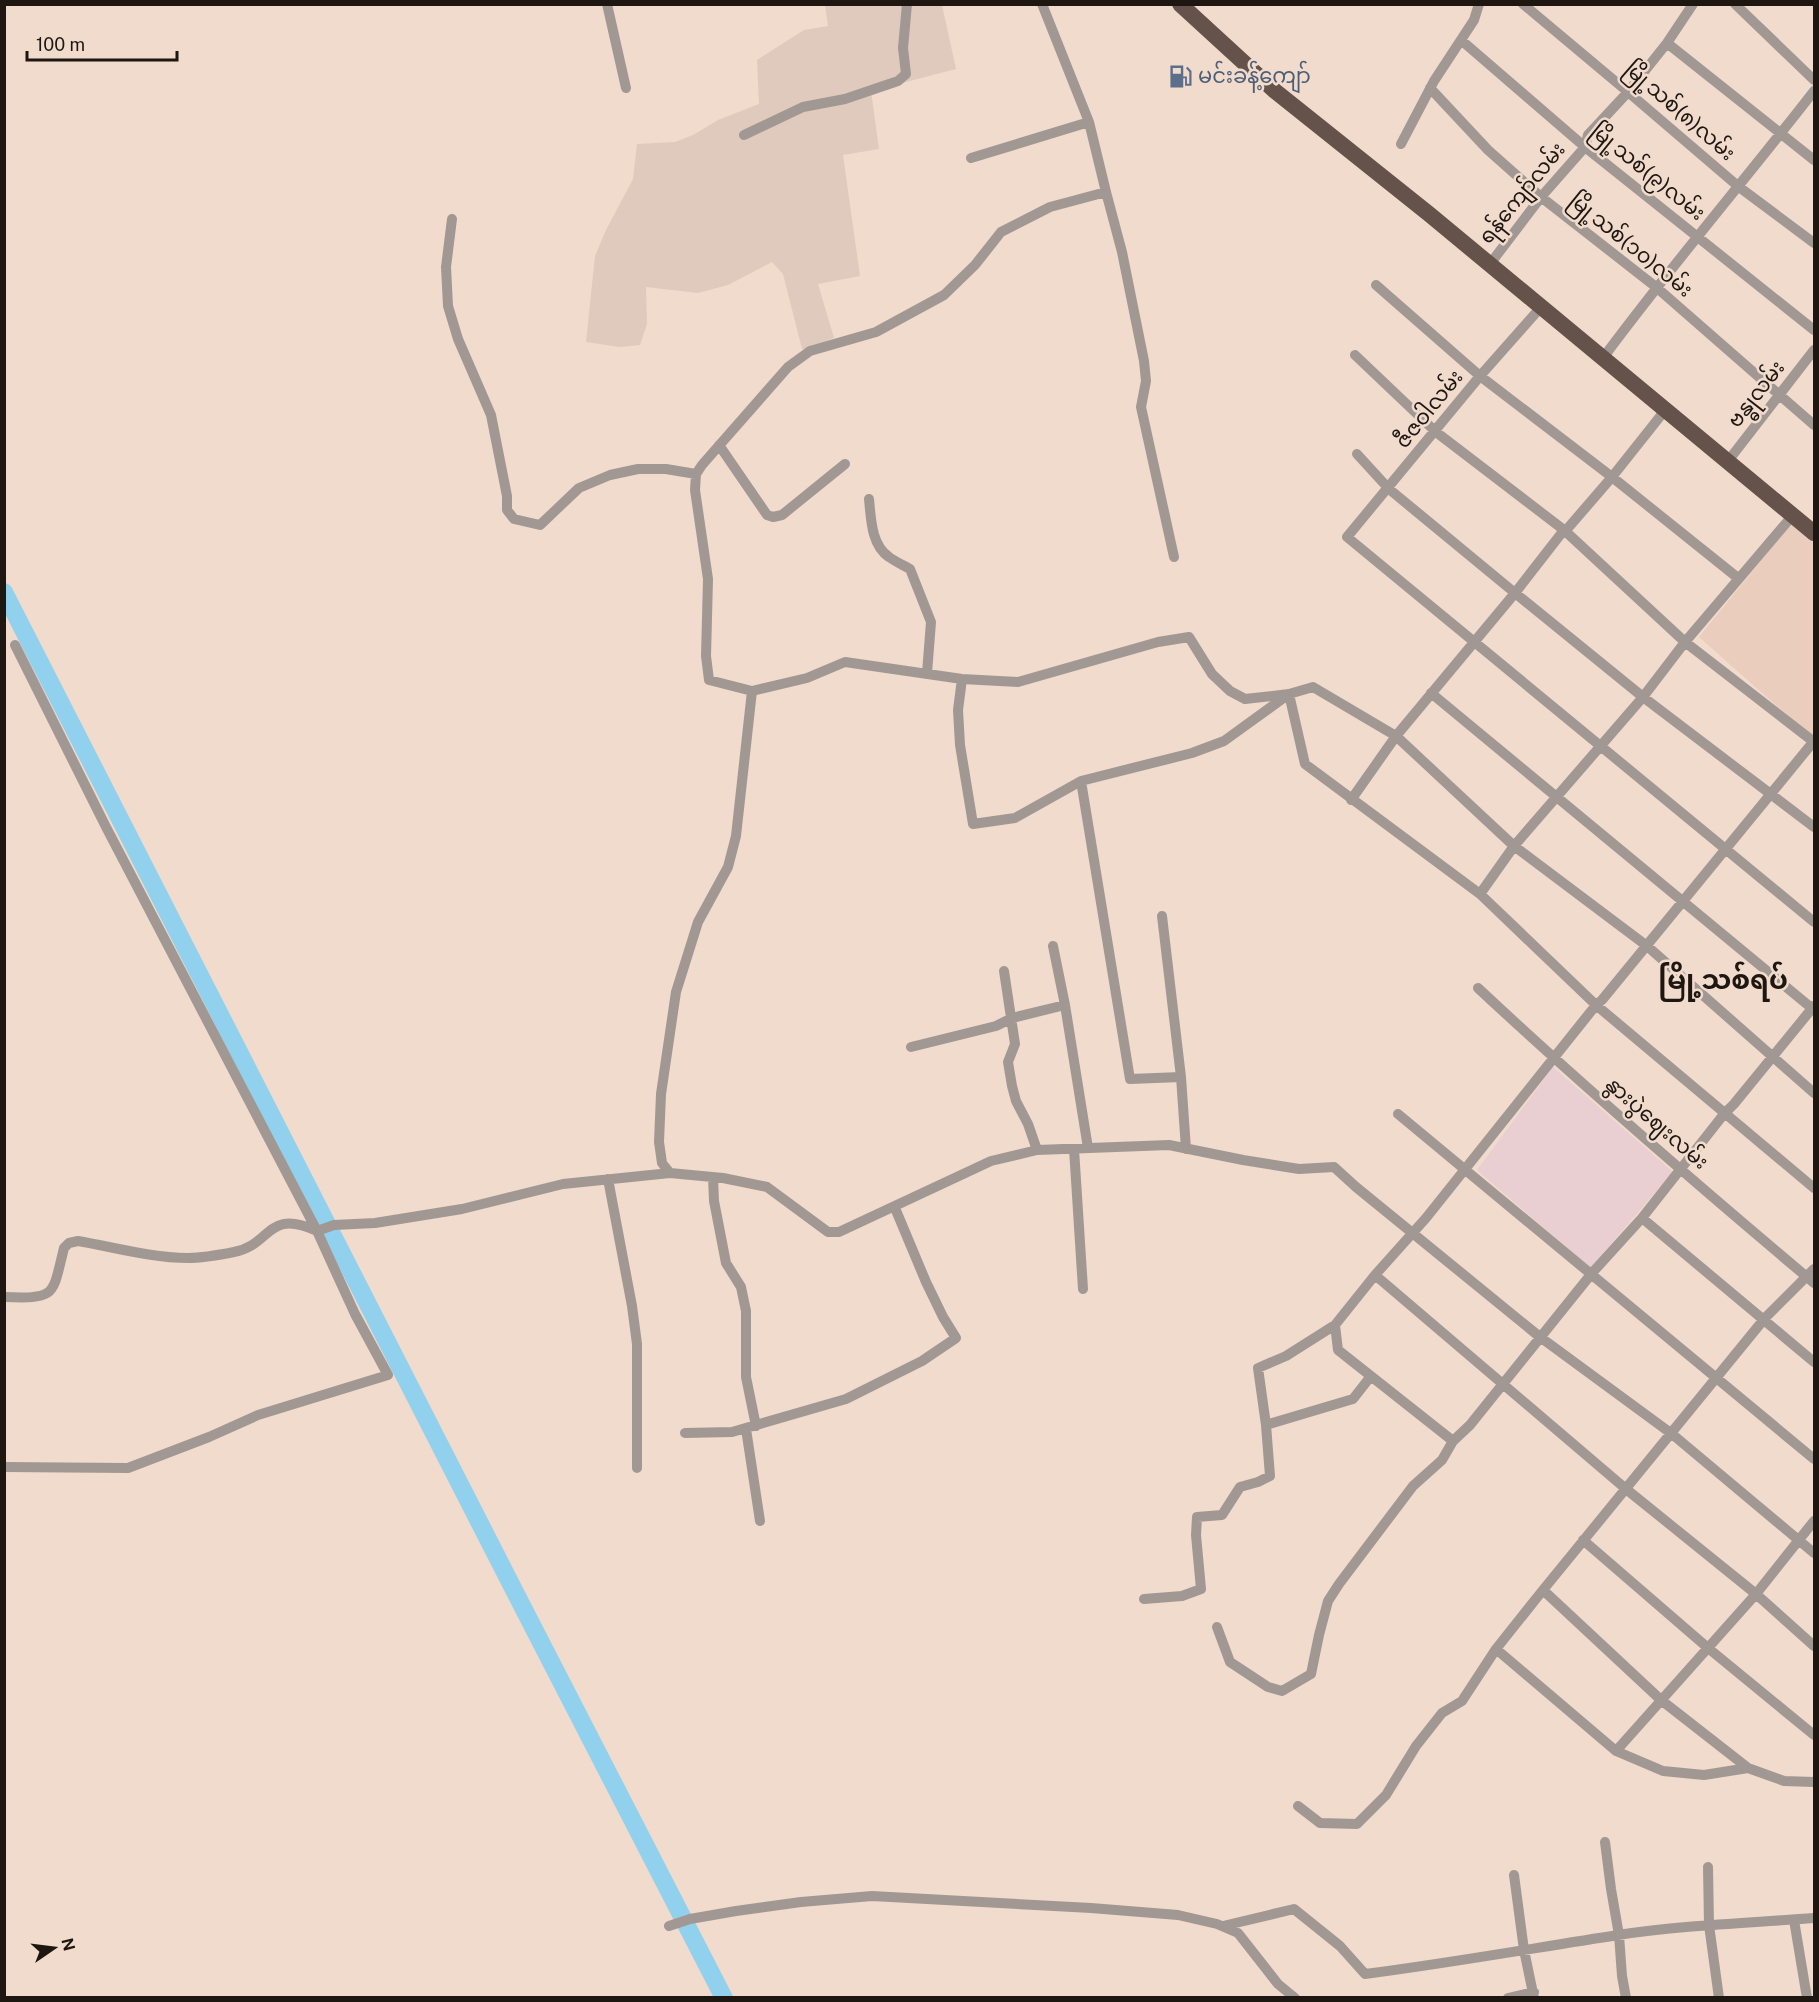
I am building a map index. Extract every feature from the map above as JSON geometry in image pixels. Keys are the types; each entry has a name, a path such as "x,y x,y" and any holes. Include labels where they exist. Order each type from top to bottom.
{"highway":[{"path":"1180,4 1275,91 1542,306 1815,533"}],"street":[{"path":"607,4 626,88"},
{"path":"744,135 803,107 846,99 898,81 906,74 903,48 907,4"},
{"path":"1042,4 1089,122 1122,252 1144,362 1146,381 1141,408 1174,557"},
{"path":"1401,144 1430,88 1474,20 1479,4"},
{"name":"မြို့သစ်(၈)လမ်း","path":"1522,4 1739,187 1815,243"},
{"name":"ရန်ကျော်လမ်း","path":"1490,264 1541,197 1585,147 1588,135 1628,92 1667,43 1693,4"},
{"path":"1735,4 1815,80"},
{"name":"မြို့သစ်(၉)လမ်း","path":"1461,40 1585,147 1815,330"},
{"path":"1667,43 1815,160"},
{"name":"မြို့သစ်(၁၀)လမ်း","path":"1430,88 1488,150 1541,197 1656,287 1815,425"},
{"path":"1603,358 1656,287 1815,90"},
{"path":"971,158 1089,122"},
{"path":"1106,192 1050,207 1001,232 975,265 944,295 876,332 810,351 788,367 719,445 696,474 695,490 708,579 706,656 709,680 752,691 807,678 845,662 962,679 1018,682 1158,642 1189,637 1212,674 1230,691 1245,699 1289,694 1312,687 1396,736 1514,846 1647,946 1815,1093"},
{"path":"452,219 446,267 448,306 458,339 491,415 505,486 507,510 514,519 540,525 579,488 610,475 638,469 696,474"},
{"path":"1376,285 1480,376 1612,477 1738,578"},
{"name":"ဇီဇဝါလမ်း","path":"1473,641 1347,537 1389,489 1480,376 1542,306"},
{"name":"ဗန္ဓုလမ်း","path":"1728,461 1815,350"},
{"path":"1144,1599 1182,1596 1201,1589 1196,1535 1197,1517 1222,1515 1240,1487 1270,1476 1258,1368 1286,1356 1335,1325 1375,1275 1426,1218 1596,1005 1814,743 1685,642 1564,530 1436,432 1355,355"},
{"path":"1351,800 1396,736 1666,409"},
{"path":"719,445 767,515 774,517 782,515 845,464"},
{"path":"1357,454 1389,489 1515,593 1643,697 1815,827"},
{"path":"869,499 871,527 879,546 887,556 910,569 931,622 927,673"},
{"path":"1480,894 1514,846 1643,697 1685,642 1793,515"},
{"path":"1473,641 1815,922"},
{"path":"4,1467 128,1468 209,1437 258,1415 388,1375 317,1231 111,837 15,645"},
{"path":"962,679 958,710 960,744 973,824 1015,818 1081,781 1192,753 1224,741 1289,694"},
{"path":"670,1173 662,1163 659,1142 661,1094 676,992 698,922 728,867 736,836 752,691"},
{"path":"1217,1628 1230,1662 1269,1688 1282,1691 1311,1674 1328,1601 1351,1568 1413,1486 1442,1460 1453,1441 1470,1425 1592,1273 1642,1218 1724,1114 1814,1008 1431,693"},
{"path":"1289,694 1305,764 1480,894 1596,1005 1815,1188"},
{"path":"1081,781 1130,1079 1180,1077"},
{"path":"1162,916 1186,1149"},
{"path":"1053,946 1088,1148"},
{"path":"1004,971 1015,1044 1008,1062 1012,1086 1037,1150"},
{"name":"နွားပွဲဈေးလမ်း","path":"1478,988 1553,1059 1680,1170 1812,1277"},
{"path":"910,1047 996,1026 1012,1018 1065,1005"},
{"path":"1398,1114 1815,1459"},
{"path":"4,1297 38,1298 47,1294 53,1287 64,1248 69,1243 78,1241 135,1252 187,1258 238,1251 254,1243 275,1226 296,1223 317,1231 351,1223 375,1223 462,1209 563,1184 608,1179 670,1173 713,1177 767,1187 828,1232 839,1232 895,1208 991,1161 1037,1150 1169,1145 1243,1161 1299,1169 1335,1167 1356,1187 1540,1337 1672,1434 1815,1553"},
{"path":"1074,1149 1083,1289"},
{"path":"713,1177 714,1201 726,1263 741,1287 746,1311 747,1377 760,1521"},
{"path":"608,1179 637,1344 637,1468"},
{"path":"685,1433 732,1432 846,1399 922,1360 956,1338 926,1282 895,1208"},
{"path":"1642,1218 1765,1318 1815,1362"},
{"path":"1375,1275 1626,1489 1756,1594 1815,1646"},
{"path":"1298,1806 1320,1823 1357,1824 1386,1795 1416,1746 1442,1713 1462,1701 1496,1649 1765,1318 1812,1277"},
{"path":"1335,1325 1338,1350 1453,1441"},
{"path":"1266,1425 1353,1399 1371,1376"},
{"path":"1616,1751 1756,1594 1815,1521"},
{"path":"1583,1540 1708,1648 1815,1735"},
{"path":"1543,1590 1661,1700 1748,1768 1784,1781 1815,1782"},
{"path":"1496,1649 1616,1751 1663,1771 1704,1775 1748,1768"},
{"path":"1605,1842 1620,1935 1622,1976 1626,1998"},
{"path":"1708,1867 1709,1925 1719,1998"},
{"path":"1508,1998 1534,1995 1524,1950 1514,1875"},
{"path":"669,1926 690,1919 801,1902 872,1896 1178,1915 1238,1932 1278,1984 1295,1998"},
{"path":"1222,1926 1294,1909 1340,1946 1365,1974 1620,1935 1709,1925 1815,1918"},
{"path":"1794,1920 1807,1998"}],"shaded area":[{"path":"825,5 942,5 956,69 871,91 879,149 843,155 860,276 818,284 834,338 802,349 783,274 772,262 728,285 698,293 646,287 647,324 640,345 620,347 586,342 595,256 633,179 637,144 675,142 693,135 718,120 759,104 757,60 804,30 828,26"},
{"path":"1791,524 1814,543 1814,739 1699,637"},
{"path":"1553,1067 1673,1172 1590,1268 1477,1170"}],"waterway":[{"path":"4,592 724,1998"}],"place":[{"name":"မင်းခန့်ကျော်","path":"1180,76"}],"district":[{"name":"မြို့သစ်ရပ်","path":"1723,980"}]}
